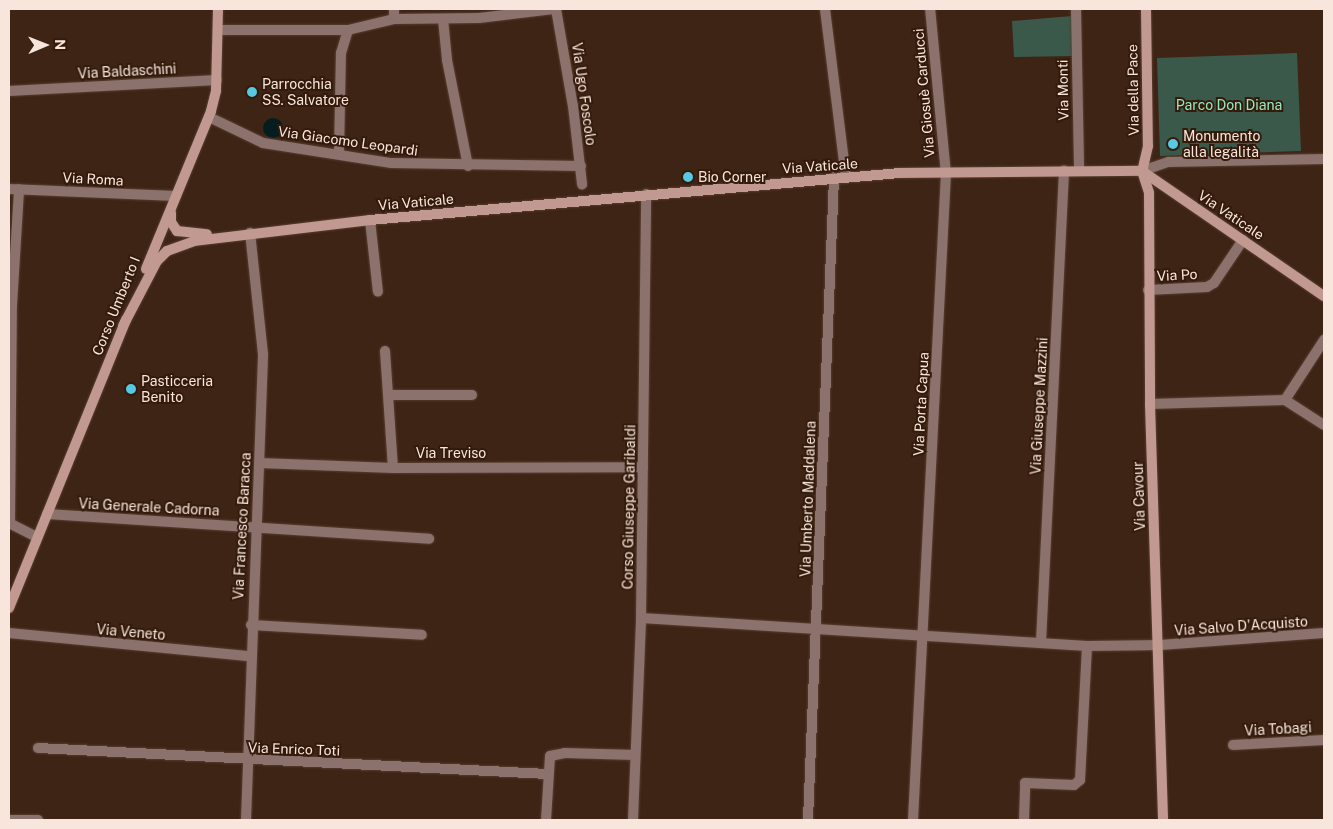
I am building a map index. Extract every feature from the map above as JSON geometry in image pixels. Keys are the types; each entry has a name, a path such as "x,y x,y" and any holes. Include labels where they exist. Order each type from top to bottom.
{"street":[{"name":"Corso Umberto I","path":"9,608 209,117 217,80 218,9"},
{"path":"219,30 348,30 394,14 443,19 555,9"},
{"name":"Via Ugo Foscolo","path":"555,9 582,184"},
{"path":"824,9 846,178"},
{"name":"Via Giosuè Carducci","path":"930,9 946,174"},
{"name":"Via Monti","path":"1076,9 1079,171"},
{"name":"Via della Pace","path":"1142,171 1148,146 1146,9"},
{"path":"443,19 447,60 468,166"},
{"path":"339,154 341,53 348,30"},
{"name":"Via Baldaschini","path":"9,91 217,80"},
{"name":"Via Giacomo Leopardi","path":"209,117 263,143 391,163 468,166 580,166"},
{"path":"1142,171 1168,162 1324,159"},
{"name":"Via Giuseppe Mazzini","path":"1041,642 1064,171"},
{"name":"Via Vaticale","path":"123,326 146,277 167,251 194,241 370,220 646,194 900,173 1142,171 1324,296"},
{"name":"Via Cavour","path":"1142,171 1149,193 1150,404 1160,645 1164,820"},
{"name":"Via Porta Capua","path":"913,820 946,174"},
{"name":"Via Umberto Maddalena","path":"808,820 834,178"},
{"path":"14,189 10,523 37,537"},
{"name":"Via Roma","path":"14,189 176,196"},
{"name":"Corso Giuseppe Garibaldi","path":"633,820 641,618 646,194"},
{"name":"Via Vaticale","path":"171,207 171,222 184,234 250,233"},
{"path":"370,220 378,292"},
{"name":"Via Francesco Baracca","path":"246,820 250,761 250,656 263,354 250,233"},
{"name":"Via Po","path":"1148,290 1207,287 1214,282 1243,240"},
{"path":"1285,400 1324,340"},
{"path":"385,351 393,468"},
{"path":"388,395 472,395"},
{"path":"1150,404 1285,400 1324,425"},
{"name":"Via Treviso","path":"259,462 393,468 643,467"},
{"name":"Via Generale Cadorna","path":"47,514 429,539"},
{"name":"Via Salvo D'Acquisto","path":"641,618 817,631 1087,646 1160,645 1324,633"},
{"path":"252,625 422,635"},
{"name":"Via Veneto","path":"9,633 250,656"},
{"path":"1024,820 1025,783 1074,785 1080,780 1087,646"},
{"name":"Via Tobagi","path":"1233,745 1324,740"},
{"name":"Via Enrico Toti","path":"38,748 250,761 548,774"},
{"path":"546,820 548,760 556,754 635,755"},
{"path":"9,820 38,820"}],"green space":[{"path":"1072,16 1073,56 1014,57 1012,21"},
{"name":"Parco Don Diana","path":"1297,53 1301,151 1160,156 1157,58"}],"water":[{"path":"273,118 280,121 283,128 280,135 273,138 266,135 263,128 266,121"}],"place":[{"name":"Parrocchia SS. Salvatore","path":"252,92"},
{"name":"Monumento alla legalità","path":"1173,144"},
{"name":"Bio Corner","path":"688,177"},
{"name":"Pasticceria Benito","path":"131,389"}]}
